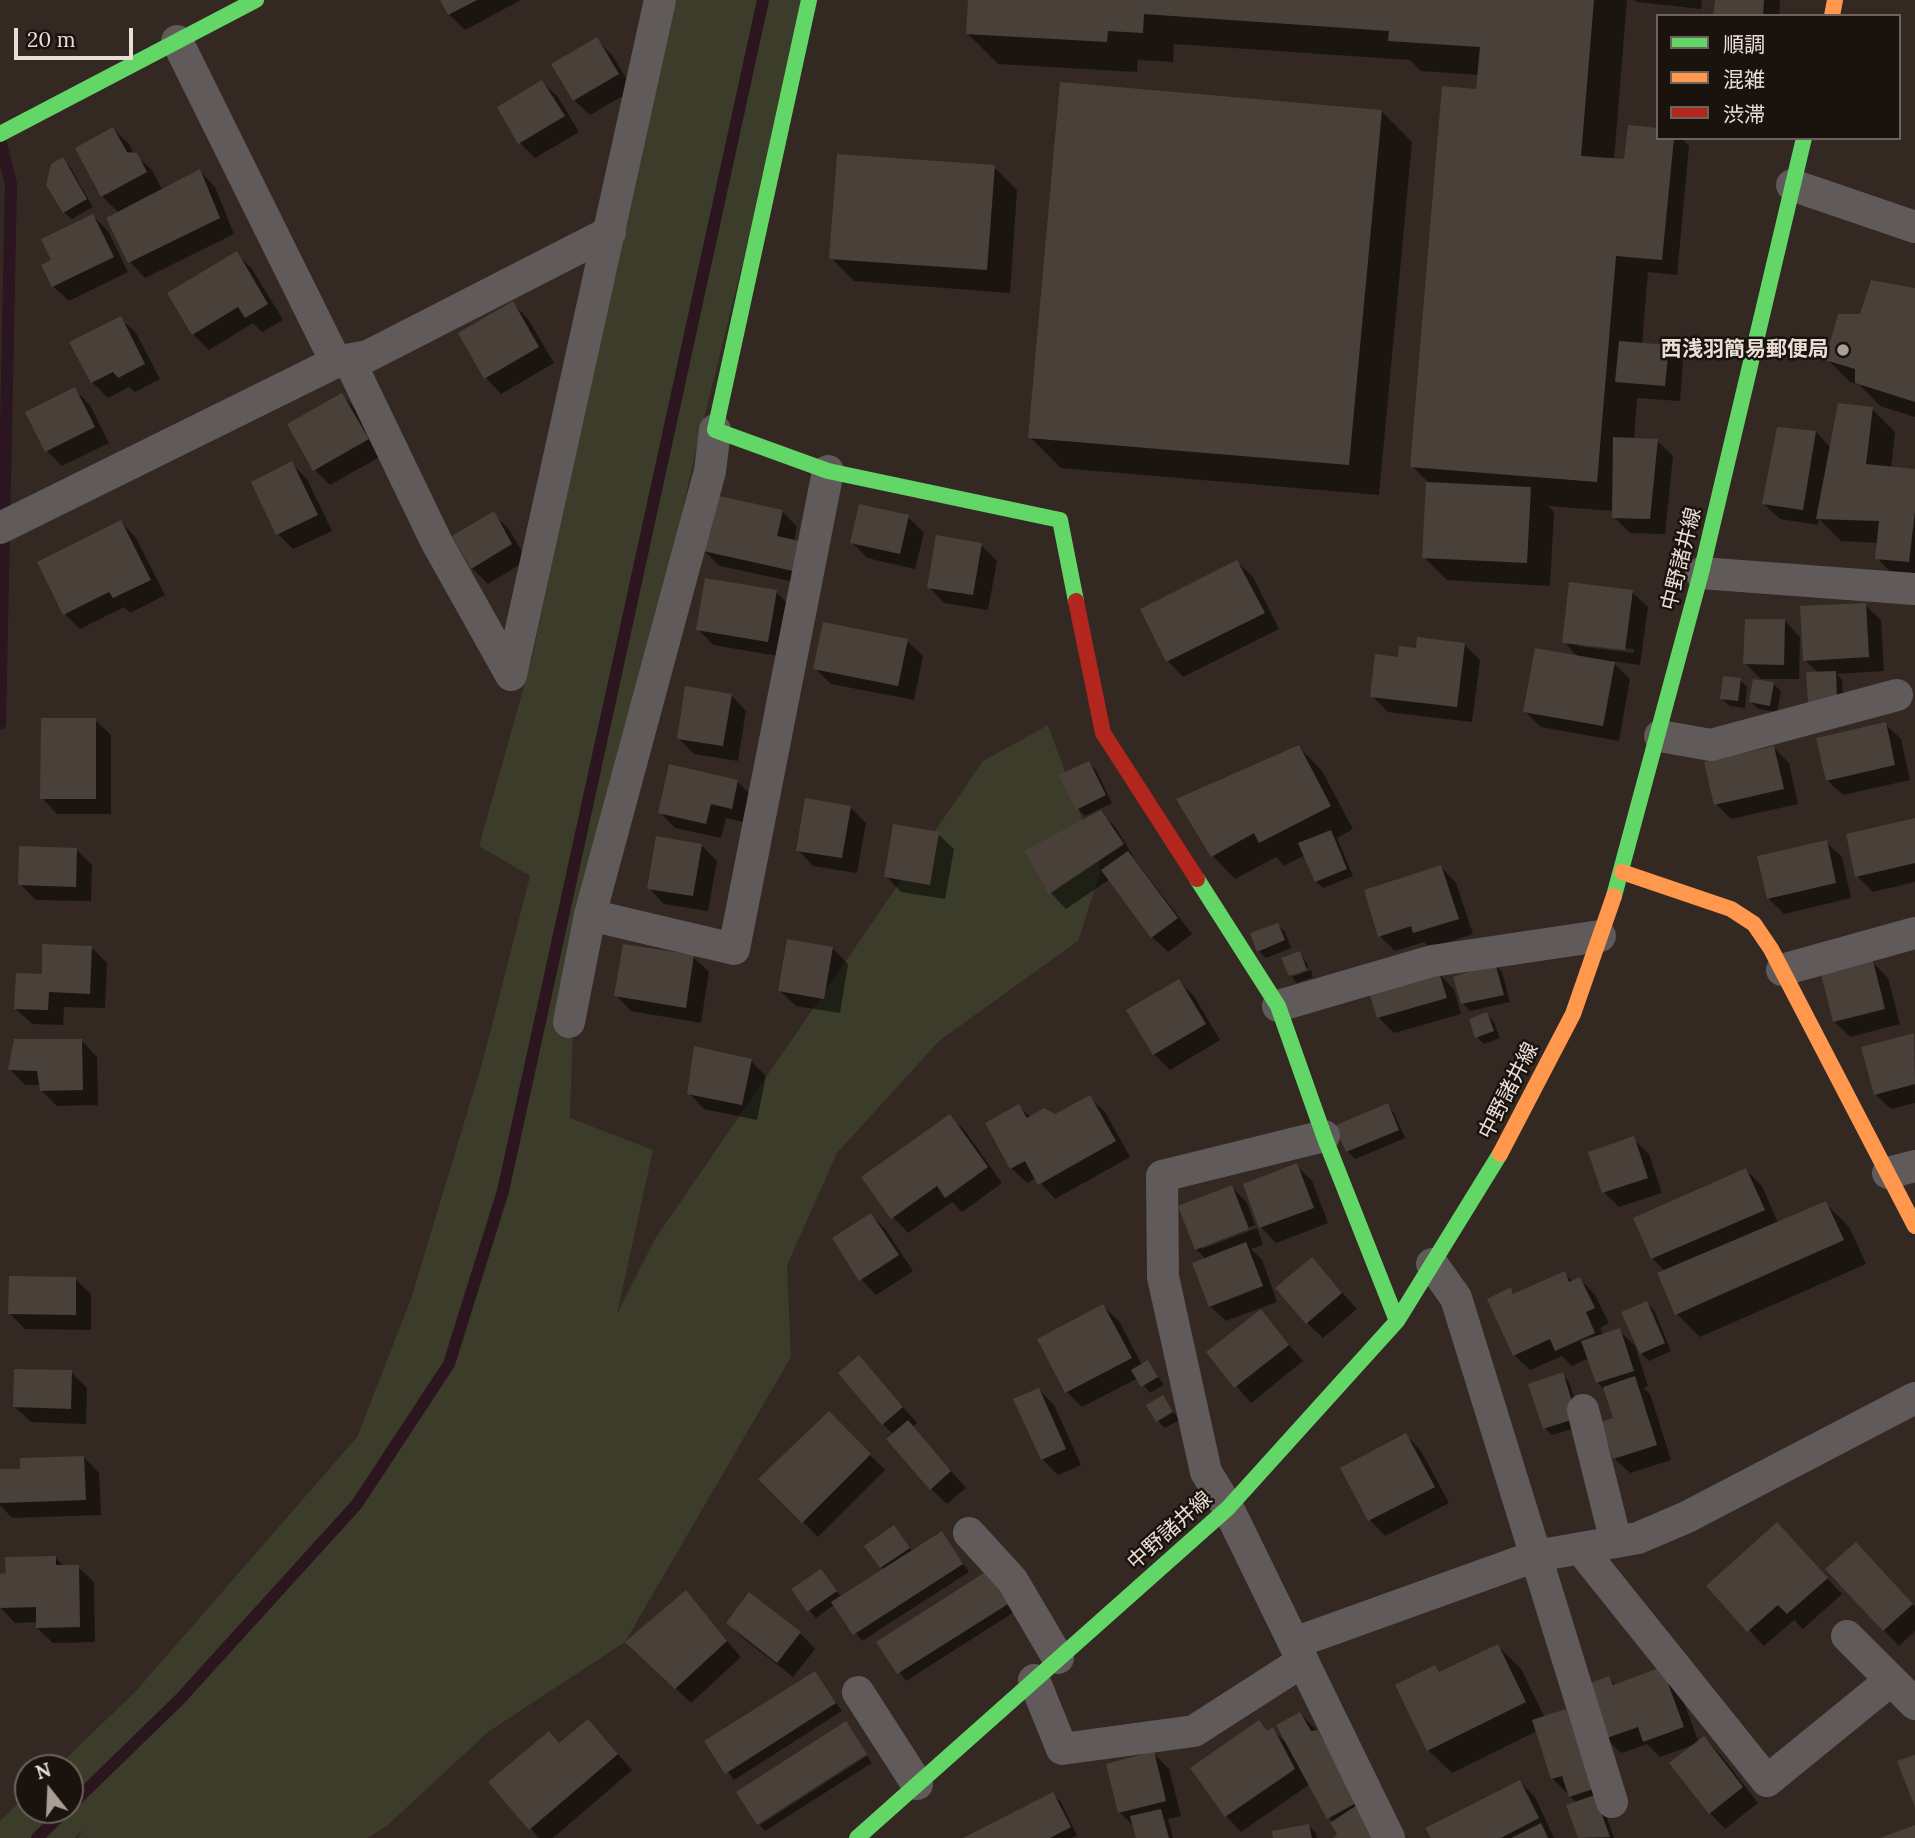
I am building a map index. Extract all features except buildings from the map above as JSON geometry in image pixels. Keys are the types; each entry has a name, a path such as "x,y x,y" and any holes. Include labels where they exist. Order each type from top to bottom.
{"main road":[{"path":"0,134 256,0"},
{"path":"809,0 715,430 828,471 1059,520 1103,733 1278,1006 1324,1136 1397,1321"},
{"name":"中野諸井線","path":"872,1833 918,1784 1228,1508 1397,1321 1499,1156 1573,1014 1622,872 1701,573 1804,140"},
{"path":"1622,872 1731,909 1754,923 1901,1170 1915,1226"}],"street":[{"path":"177,41 436,541 511,675 660,0"},
{"path":"1793,185 1915,227"},
{"path":"0,528 342,361 368,356 610,232"},
{"path":"569,1022 590,915 710,471 715,430"},
{"path":"590,915 734,949 828,471"},
{"path":"1701,573 1915,589"},
{"path":"1660,736 1712,745 1896,695"},
{"path":"1782,970 1915,933"},
{"path":"1278,1006 1432,961 1600,936"},
{"path":"1324,1136 1162,1176 1163,1277 1206,1472 1228,1508 1389,1838"},
{"path":"1432,1264 1455,1298 1612,1802"},
{"path":"1034,1680 1062,1749 1194,1731 1298,1652 1536,1556 1638,1538 1687,1517 1915,1398"},
{"path":"1583,1410 1616,1542"},
{"path":"969,1532 1012,1580 1058,1658"},
{"path":"1580,1548 1768,1781 1891,1680"},
{"path":"1847,1636 1915,1704"},
{"path":"858,1692 918,1784"}],"green space":[{"path":"671,0 808,0 694,459 574,995 570,1118 653,1150 617,1314 655,1239 983,761 1048,725 1101,870 1078,941 939,1041 837,1153 787,1265 791,1357 625,1642 488,1732 388,1825 368,1838 78,1838 83,1829 75,1838 0,1838 0,1821 14,1808 14,1824 84,1824 84,1754 71,1754 136,1691 357,1437 411,1299 483,1060 530,876 479,846 532,658"}],"waterway":[{"path":"84,1792 180,1699 357,1504 449,1364 503,1191 763,0"},
{"path":"0,140 11,184 0,724"},
{"path":"37,1838 52,1824"}],"traffic: fast":[{"path":"0,134 256,0"},
{"path":"809,0 715,430 828,471 1060,520 1076,601"},
{"path":"1614,896 1701,573 1804,140"},
{"path":"1197,879 1278,1006 1324,1136 1397,1321"},
{"path":"857,1838 1228,1508 1397,1321 1500,1154"}],"traffic: slow":[{"path":"1832,14 1835,0"},
{"path":"1622,872 1731,909 1754,924 1771,949 1915,1226"},
{"path":"1500,1154 1573,1014 1614,896"}],"traffic: jam":[{"path":"1076,601 1103,733 1197,879"}],"place":[{"name":"西浅羽簡易郵便局","path":"1843,350"}]}
